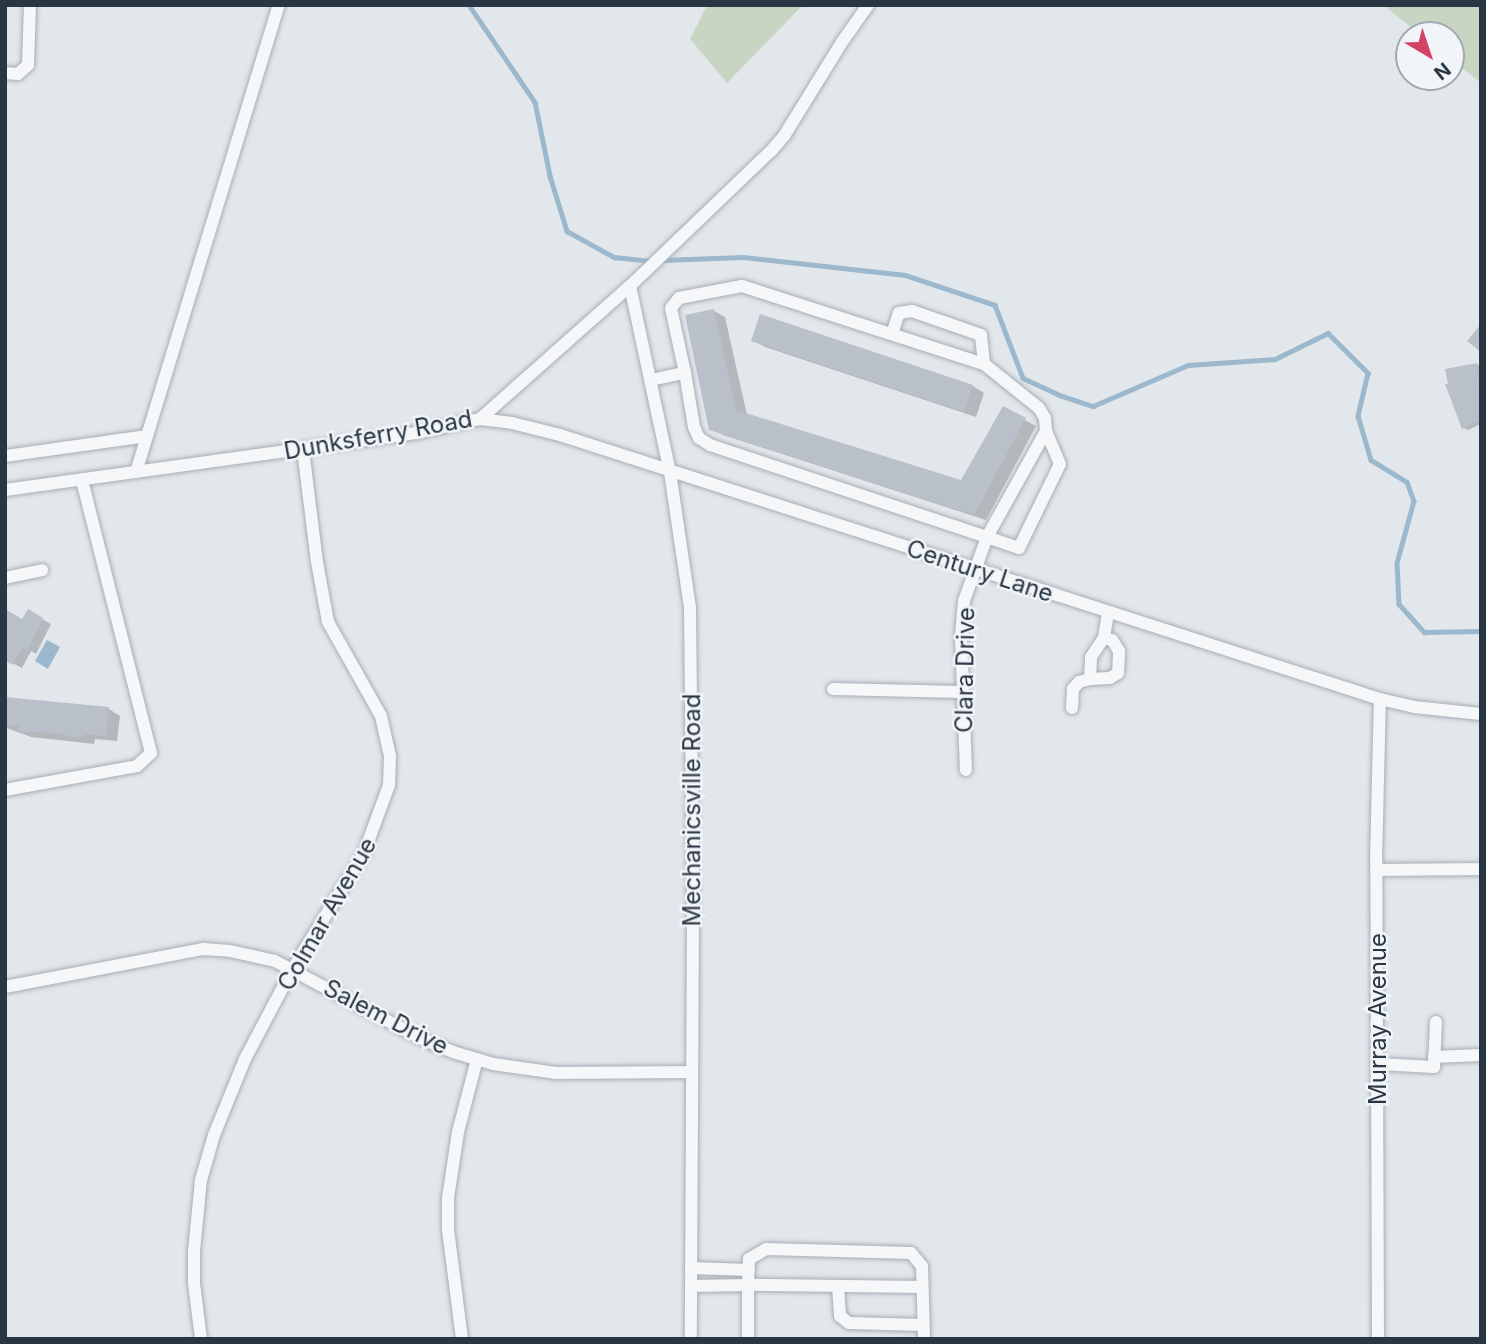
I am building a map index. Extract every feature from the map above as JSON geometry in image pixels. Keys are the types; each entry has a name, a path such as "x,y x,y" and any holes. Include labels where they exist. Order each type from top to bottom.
{"street":[{"path":"5,73 18,74 28,65 30,5"},
{"path":"136,472 279,5"},
{"name":"Dunksferry Road","path":"5,490 416,433 480,419 644,274 784,136 868,5"},
{"name":"Mechanicsville Road","path":"630,286 670,472 690,608 693,882 691,1339"},
{"path":"742,286 984,364 1039,408 1045,418 1046,430 1060,464 1019,548 710,445 699,438 694,427 671,308 679,298 742,286"},
{"path":"892,334 899,313 912,311 981,335 984,364"},
{"path":"651,380 685,373"},
{"name":"Century Lane","path":"480,419 512,423 560,435 1380,699 1414,707 1481,715"},
{"name":"Clara Drive","path":"966,770 961,692 962,624 973,570 987,537 1046,430"},
{"path":"5,456 147,436"},
{"name":"Colmar Avenue","path":"201,1339 194,1283 194,1251 201,1180 226,1102 292,970 364,853 387,799 390,756 381,716 328,622 317,562 303,449"},
{"path":"5,790 137,766 151,752 82,480"},
{"path":"5,578 42,570"},
{"path":"1090,679 1091,657 1104,638 1108,613"},
{"path":"1072,708 1073,689 1079,682 1110,678 1118,673 1119,651 1112,640 1104,638"},
{"path":"833,689 961,692"},
{"name":"Murray Avenue","path":"1378,1339 1376,751 1380,699"},
{"path":"1376,870 1481,869"},
{"name":"Salem Drive","path":"5,987 203,949 258,955 292,970 420,1038 477,1059 525,1071 556,1073 691,1072"},
{"path":"1378,1064 1434,1067 1436,1022"},
{"path":"1434,1057 1481,1055"},
{"path":"462,1339 448,1229 449,1198 458,1132 477,1059"},
{"path":"747,1339 749,1259 766,1249 911,1253 922,1266 924,1339"},
{"path":"691,1268 749,1270"},
{"path":"691,1286 748,1284 922,1287"},
{"path":"838,1286 840,1316 849,1323 923,1325"}],"green space":[{"path":"707,5 803,5 727,83 690,39"},
{"path":"1383,5 1481,5 1481,83 1465,70 1465,21 1403,21"}],"water":[{"path":"47,640 60,647 48,669 35,661"}],"building":[{"path":"714,309 736,410 961,480 1003,406 1026,418 974,515 709,430 685,315"},
{"path":"760,314 973,385 964,412 751,341"},
{"path":"1481,324 1481,352 1467,341"},
{"path":"1477,363 1481,419 1462,429 1445,384 1448,384 1445,369"},
{"path":"5,609 22,619 28,609 43,618 27,651 22,648 13,665 5,661"},
{"path":"5,697 109,707 106,736 84,734 83,738 65,736 66,734 18,731 19,726 5,725"}],"waterway":[{"path":"469,5 535,102 550,176 567,231 614,257 653,261"},
{"path":"662,260 743,257 905,275 995,305 1023,378 1059,395 1093,406 1188,365 1275,359 1328,333 1368,373 1358,416 1371,460 1407,482 1414,501 1397,563 1399,604 1424,632 1481,631"}]}
